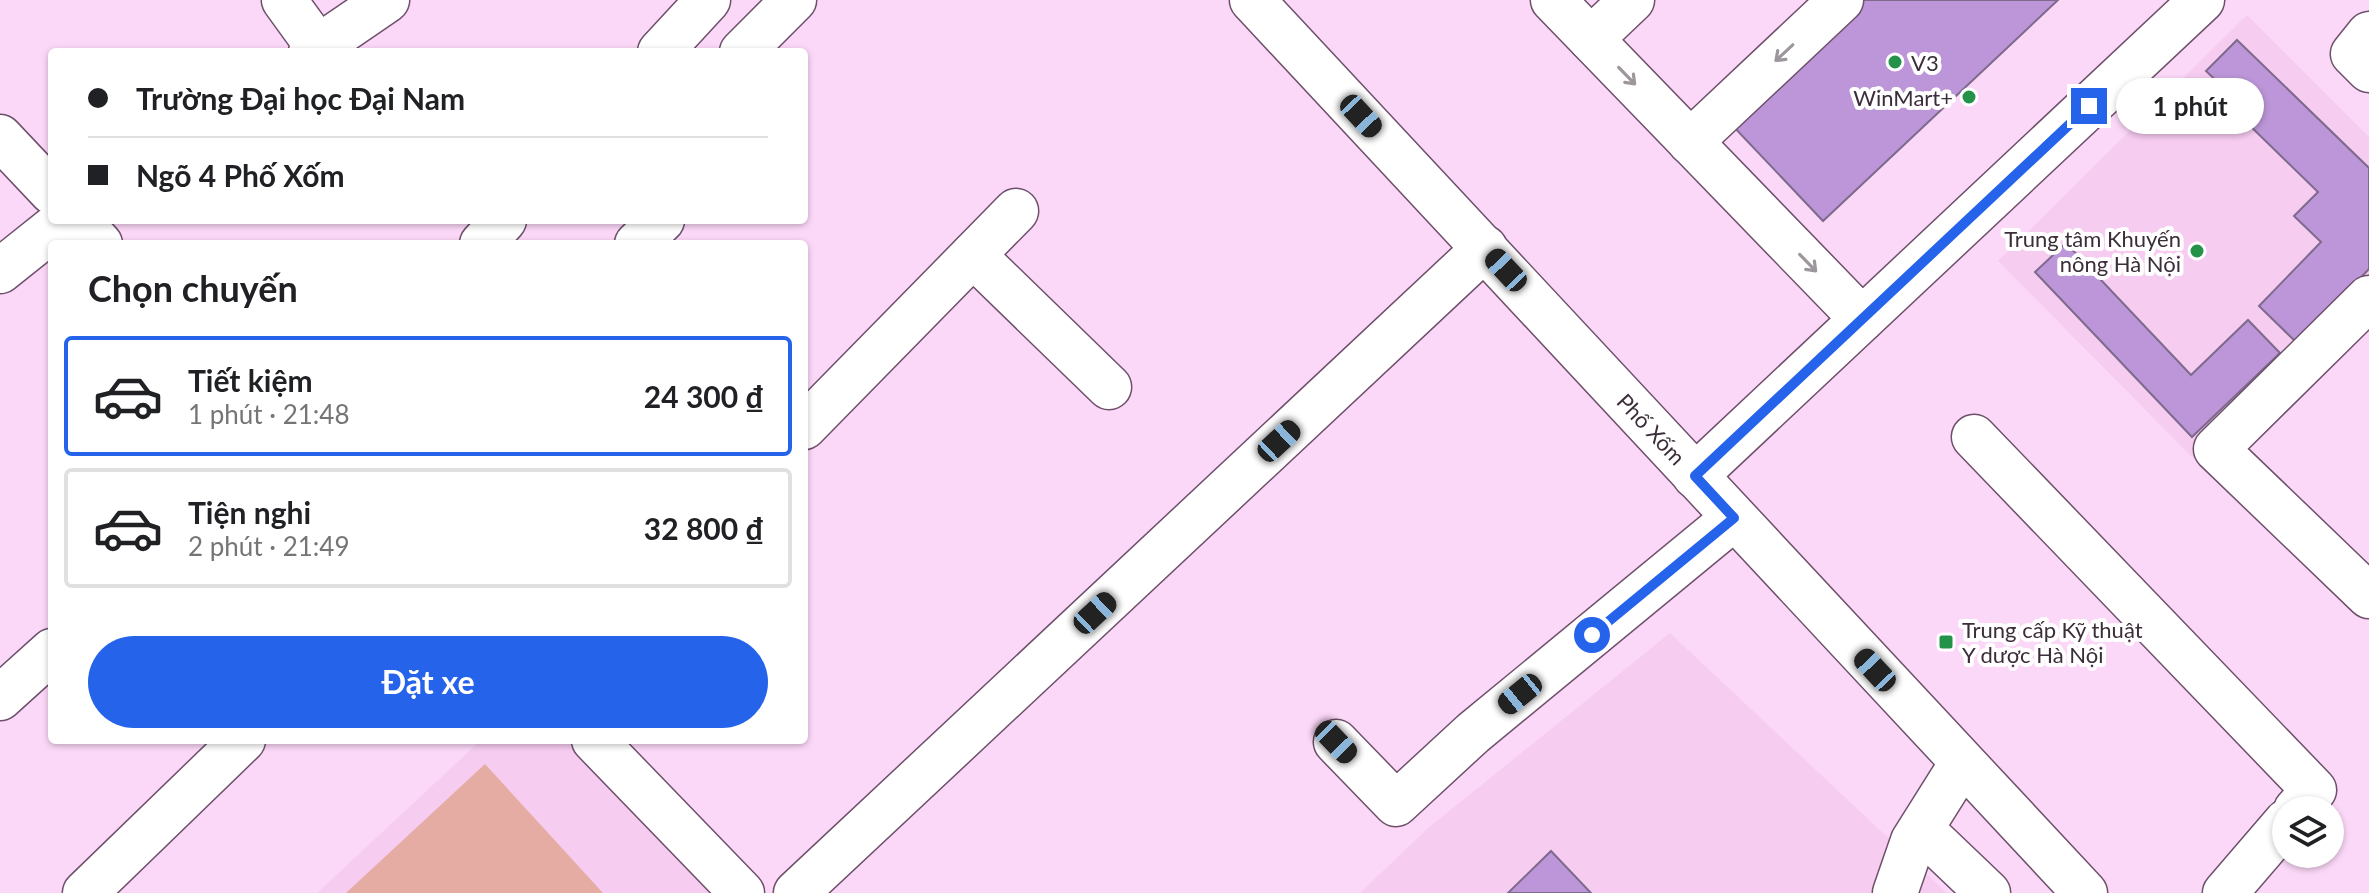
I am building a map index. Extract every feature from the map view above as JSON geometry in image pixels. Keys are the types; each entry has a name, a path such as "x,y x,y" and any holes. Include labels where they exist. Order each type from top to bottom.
{"main road":[{"path":"284,0 314,48"},
{"path":"318,48 387,0"},
{"path":"664,48 708,0"},
{"path":"746,48 794,0"},
{"name":"Phố Xốm","path":"1252,0 2085,893"},
{"path":"1553,0 1862,319"},
{"path":"1591,39 1632,0"},
{"path":"1690,142 1841,0"},
{"path":"1695,476 2202,0"},
{"path":"2369,34 2353,54 2369,70"},
{"path":"0,137 48,188"},
{"path":"808,423 1016,211"},
{"path":"0,271 59,224"},
{"path":"82,224 96,240"},
{"path":"486,240 500,224"},
{"path":"641,240 658,224"},
{"path":"796,893 1485,248"},
{"path":"973,255 1109,387"},
{"path":"2369,298 2216,449 2369,596"},
{"path":"1974,437 2314,790 2309,796"},
{"path":"1336,742 1396,804 1473,733 1734,518"},
{"path":"0,698 48,655"},
{"path":"85,893 239,744"},
{"path":"598,744 742,893"},
{"path":"1895,893 1913,841 1962,763"},
{"path":"1921,829 1988,893"},
{"path":"2225,893 2272,838"}],"shaded area":[{"path":"2247,15 2369,137 2369,284 2193,458 1998,261"},
{"path":"1670,633 1947,893 1360,893 1428,828"},
{"path":"477,744 580,744 736,893 317,893"},
{"path":"485,764 603,893 346,893"}],"building":[{"name":"V3","path":"1863,0 2058,0 1823,221 1731,124"},
{"path":"2237,40 2369,168 2369,269 2297,343 2259,306 2321,242 2294,216 2318,192 2242,118 2249,112 2206,71"},
{"path":"2066,243 2191,375 2248,320 2280,353 2192,437 2035,272"},
{"path":"1551,851 1591,893 1508,893"}],"place":[{"name":"V3","path":"1895,62"},
{"name":"WinMart+","path":"1969,97"},
{"name":"Trung tâm Khuyến nông Hà Nội","path":"2197,251"},
{"name":"Trung cấp Kỹ thuật Y dược Hà Nội","path":"1946,642"}],"route":[{"path":"1592,635 1734,518 1695,476 2089,106"}]}
